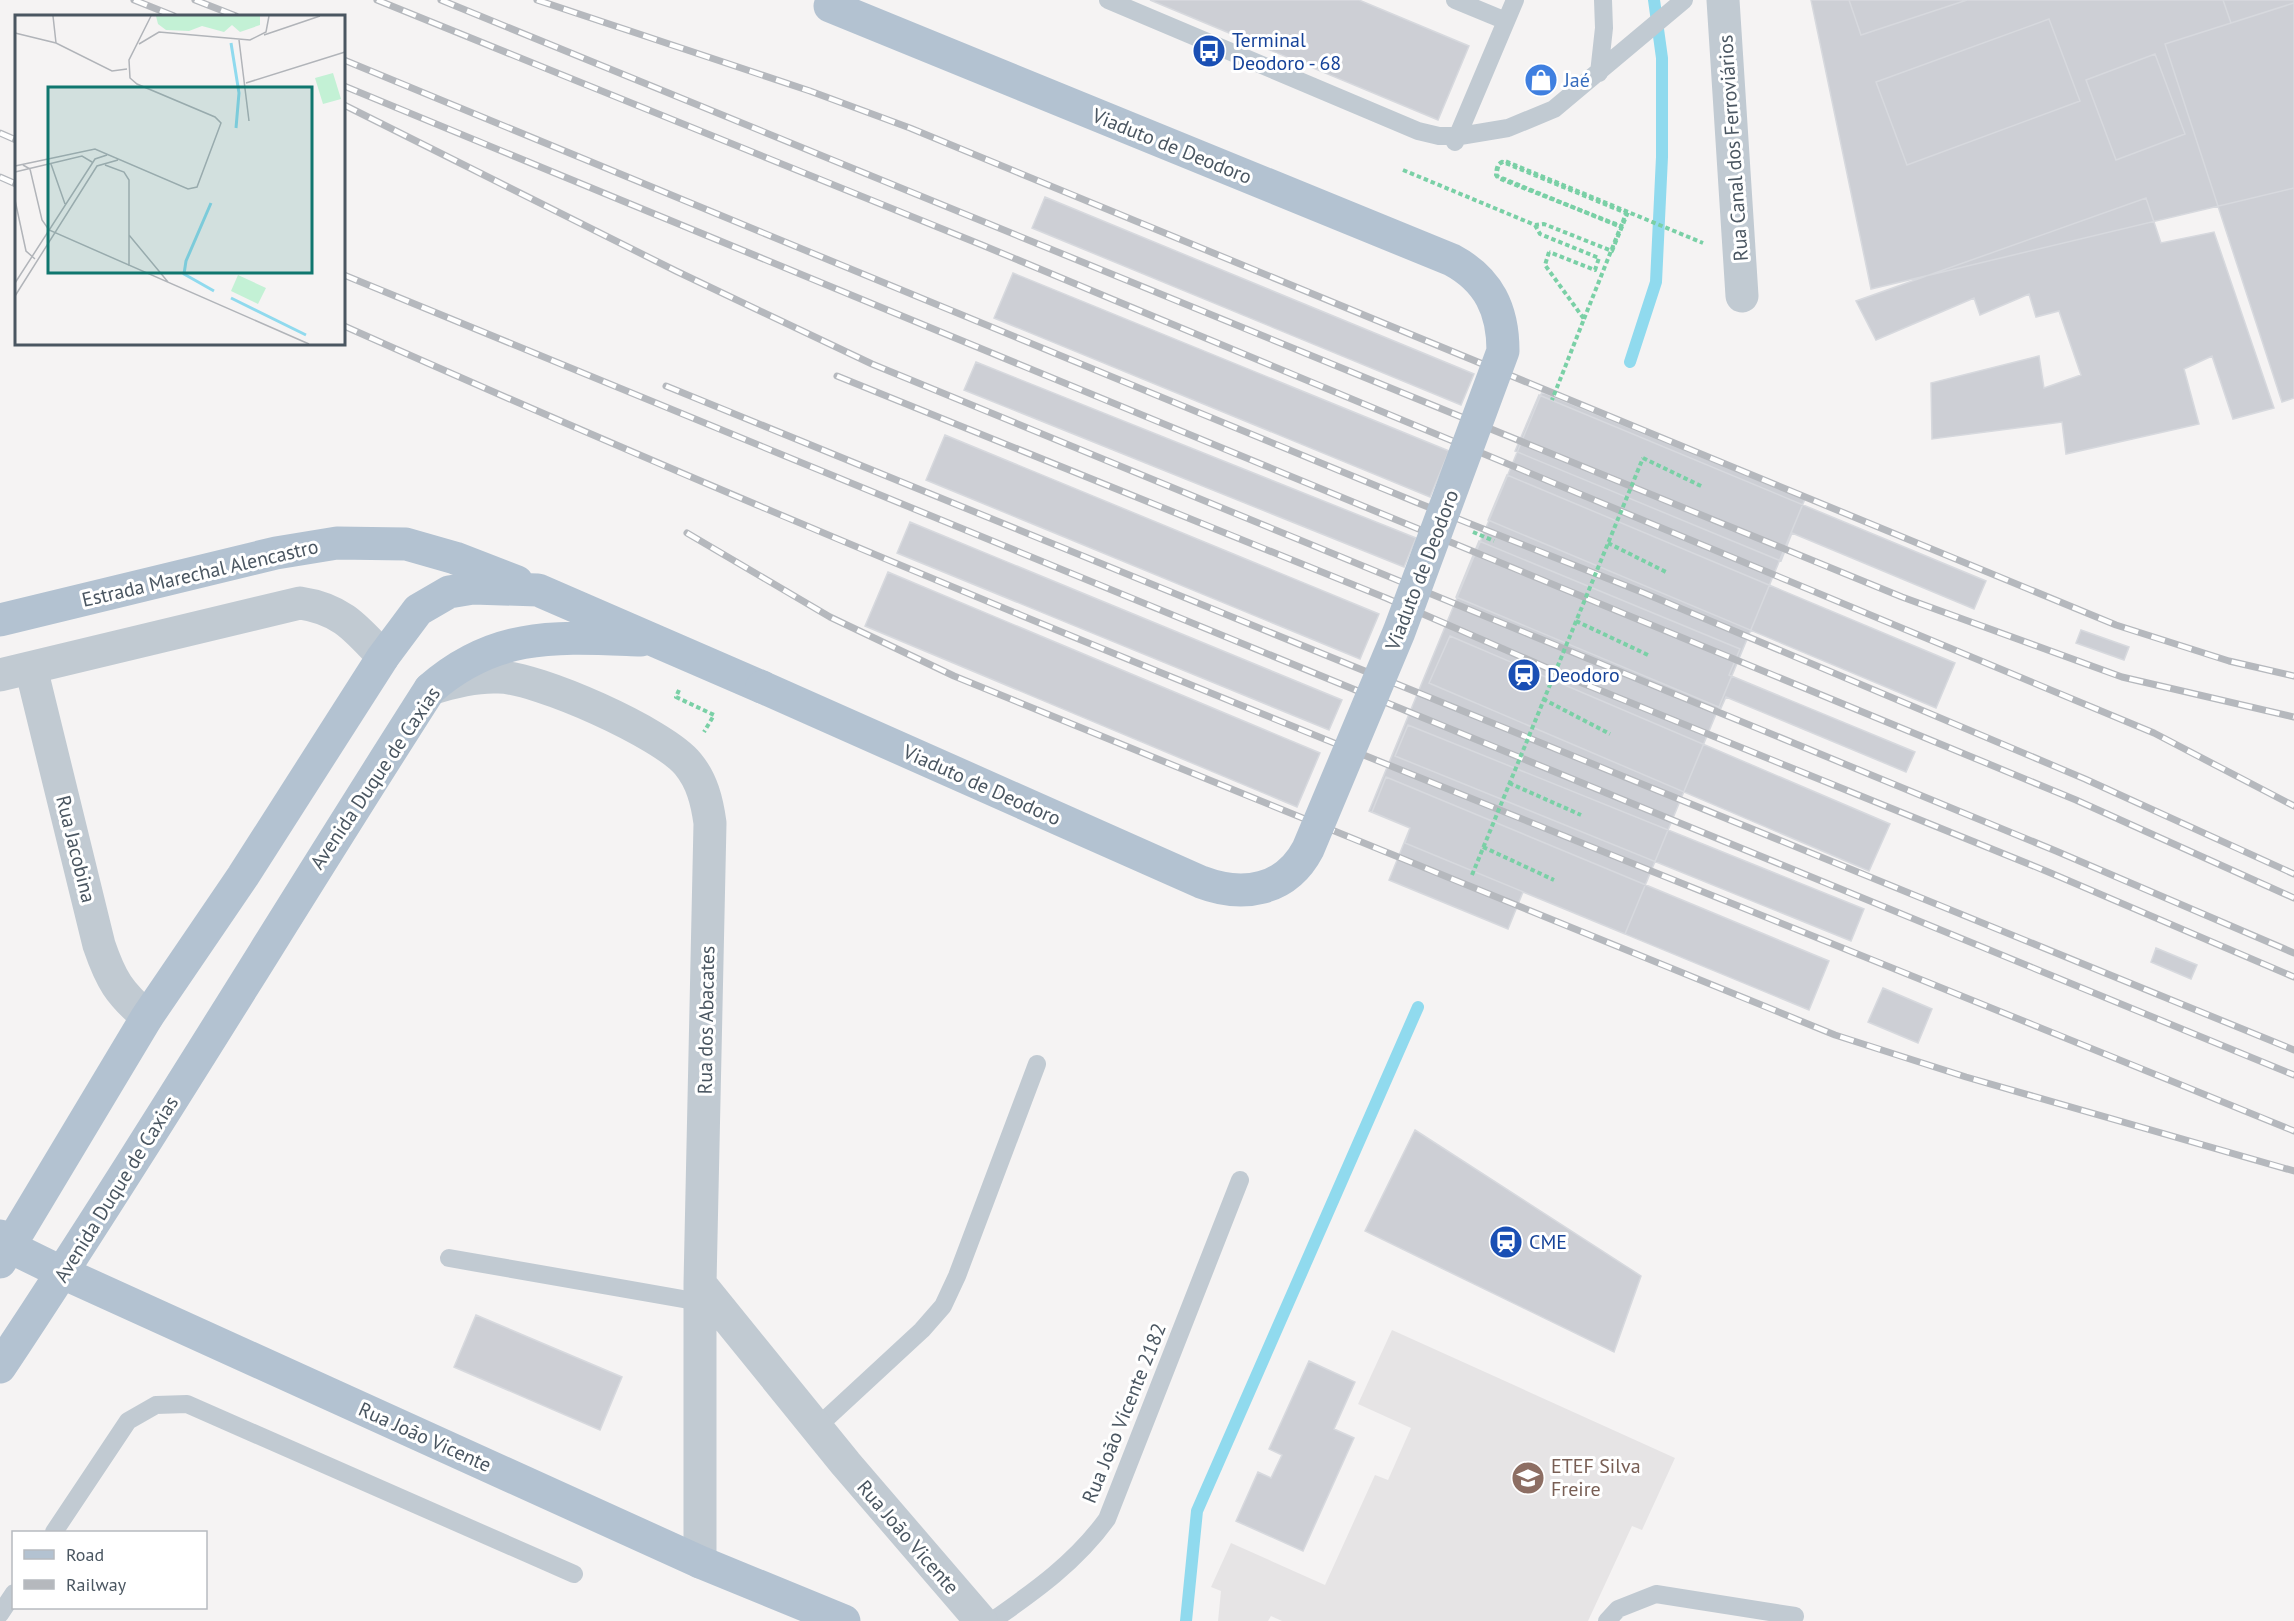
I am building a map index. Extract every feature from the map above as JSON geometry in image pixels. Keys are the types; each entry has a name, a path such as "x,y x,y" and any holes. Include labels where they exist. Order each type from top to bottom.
{"main road":[{"name":"Viaduto de Deodoro","path":"661,641 1201,882 1232,890 1270,886 1286,878 1308,849 1399,632 1503,351 1501,317 1492,296 1476,277 1452,260 823,3"},
{"name":"Estrada Marechal Alencastro","path":"0,620 276,553 337,543 385,542 426,548 538,590"},
{"path":"3,1248 147,1017 262,847 383,657 418,610 448,592 473,588 538,590 661,641"},
{"name":"Avenida Duque de Caxias","path":"0,1367 120,1186 287,911 430,688 453,669 478,654 501,646 563,639 661,641"},
{"name":"Rua João Vicente","path":"3,1248 63,1273 700,1562 844,1621"}],"street":[{"name":"Rua Canal dos Ferroviários","path":"1723,0 1742,296"},
{"path":"15,671 300,603 333,610 357,630 383,657"},
{"name":"Rua Jacobina","path":"15,671 103,956 113,982 123,996 147,1017"},
{"name":"Rua dos Abacates","path":"430,688 500,676 524,681 650,733 687,762 704,792 710,823 700,1293 700,1562"},
{"name":"Rua João Vicente","path":"700,1293 981,1621"}],"lane":[{"path":"1108,0 1418,130 1439,136 1461,136 1508,128 1554,109 1684,0"},
{"path":"1455,0 1506,21"},
{"path":"1455,142 1515,0"},
{"path":"1599,73 1604,28 1603,0"},
{"path":"816,1428 922,1330 943,1306 957,1276 1038,1064"},
{"name":"Rua João Vicente 2182","path":"992,1621 1068,1564 1090,1542 1107,1519 1240,1180"},
{"path":"448,1258 700,1293"},
{"path":"55,1531 128,1420 156,1405 187,1404 574,1574"},
{"path":"1607,1621 1618,1609 1656,1594 1795,1616"},
{"path":"0,1614 12,1596"}],"path":[{"path":"1552,400 1584,319 1616,237 1620,226 1598,218 1587,213 1565,204 1498,178 1496,175 1496,170 1499,164 1503,162 1626,213 1620,227 1610,223 1600,219 1590,214 1497,176 1499,165 1502,162 1505,161 1716,248 1739,249"},
{"path":"1403,170 1535,225 1544,224 1612,251 1628,212"},
{"path":"1535,225 1540,234 1599,258 1595,270 1549,252 1545,264 1584,319"},
{"path":"1472,874 1643,458 1703,487"},
{"path":"1608,543 1668,573"},
{"path":"1576,621 1648,655"},
{"path":"687,762 714,715 676,697 694,656"},
{"path":"1544,699 1610,734"},
{"path":"1509,783 1581,815"},
{"path":"1483,847 1554,880"}],"shaded area":[{"name":"ETEF Silva Freire","path":"1392,1330 1675,1458 1642,1530 1632,1526 1588,1621 1282,1621 1271,1616 1268,1621 1218,1621 1221,1591 1211,1587 1231,1543 1325,1585 1375,1475 1388,1480 1411,1428 1358,1404"}],"building":[{"path":"1150,0 1359,0 1469,46 1438,120"},
{"path":"1811,0 2294,0 2294,188 1871,289"},
{"path":"1849,0 1967,0 1861,35"},
{"path":"2223,0 2294,0 2294,3 2231,23"},
{"path":"2294,3 2294,398 2282,402 2165,44"},
{"path":"2049,19 2080,101 1907,165 1876,82"},
{"path":"2155,54 2185,134 2116,160 2086,80"},
{"path":"1045,197 1474,374 1461,405 1032,228"},
{"path":"2146,198 2161,243 2214,232 2274,408 2233,419 2212,356 2184,369 2199,424 2066,454 2062,422 1932,439 1931,383 2039,356 2044,388 2081,375 2059,311 2036,317 2029,294 1980,315 1974,298 1876,340 1856,301"},
{"path":"1013,273 1449,451 1430,497 994,318"},
{"path":"976,362 1416,538 1404,567 964,390"},
{"path":"1542,392 1805,499 1625,934 1523,892 1508,929 1389,880 1410,828 1369,811"},
{"path":"1539,395 1986,581 1974,609 1792,533 1781,561 1515,451"},
{"path":"945,435 1379,614 1360,659 926,480"},
{"path":"1507,475 1955,663 1936,708 1488,520"},
{"path":"910,522 1342,700 1329,730 897,553"},
{"path":"1479,541 1740,649 1729,675 1915,752 1906,772 1726,697 1721,708 1456,597"},
{"path":"888,572 1320,753 1297,807 865,626"},
{"path":"2081,630 2129,647 2124,660 2076,643"},
{"path":"1450,636 1890,824 1869,871 1429,683"},
{"path":"1408,725 1864,909 1851,941 1395,756"},
{"path":"1386,777 1829,961 1809,1010 1405,843 1410,828 1372,812"},
{"path":"2156,948 2197,965 2191,979 2151,962"},
{"path":"1883,988 1932,1009 1918,1043 1868,1022"},
{"path":"1415,1130 1641,1276 1614,1352 1365,1231"},
{"path":"476,1315 622,1377 600,1430 454,1367"},
{"path":"1309,1361 1355,1382 1334,1429 1354,1438 1303,1551 1236,1521 1258,1472 1271,1478 1282,1455 1269,1449"}],"waterway":[{"path":"1630,362 1656,282 1662,157 1662,58 1654,0"},
{"path":"1186,1621 1197,1511 1418,1007"}],"railway":[{"path":"134,0 172,15"},
{"path":"195,0 233,15"},
{"path":"377,0 982,245 2154,733 2294,806"},
{"path":"441,0 1902,597 2122,677 2294,717"},
{"path":"537,0 810,91 910,128 2116,625 2229,661 2294,676"},
{"path":"345,60 1418,503 1644,593 2085,779 2294,874"},
{"path":"345,86 2076,800 2294,898"},
{"path":"345,106 676,271 872,364 2056,851 2294,953"},
{"path":"0,133 15,140"},
{"path":"0,177 15,184"},
{"path":"345,275 2294,1075"},
{"path":"345,326 585,432 1071,636 2294,1131"},
{"path":"837,376 1386,598 1582,683 2046,871 2294,977"},
{"path":"666,386 2294,1050"},
{"path":"687,533 830,617 954,676 1835,1035 1966,1077 2294,1171"}],"place":[{"name":"Terminal Deodoro - 68","path":"1209,51"},
{"name":"Jaé","path":"1541,80"},
{"name":"Deodoro","path":"1524,675"},
{"name":"CME","path":"1506,1242"},
{"name":"ETEF Silva Freire","path":"1528,1478"}]}
